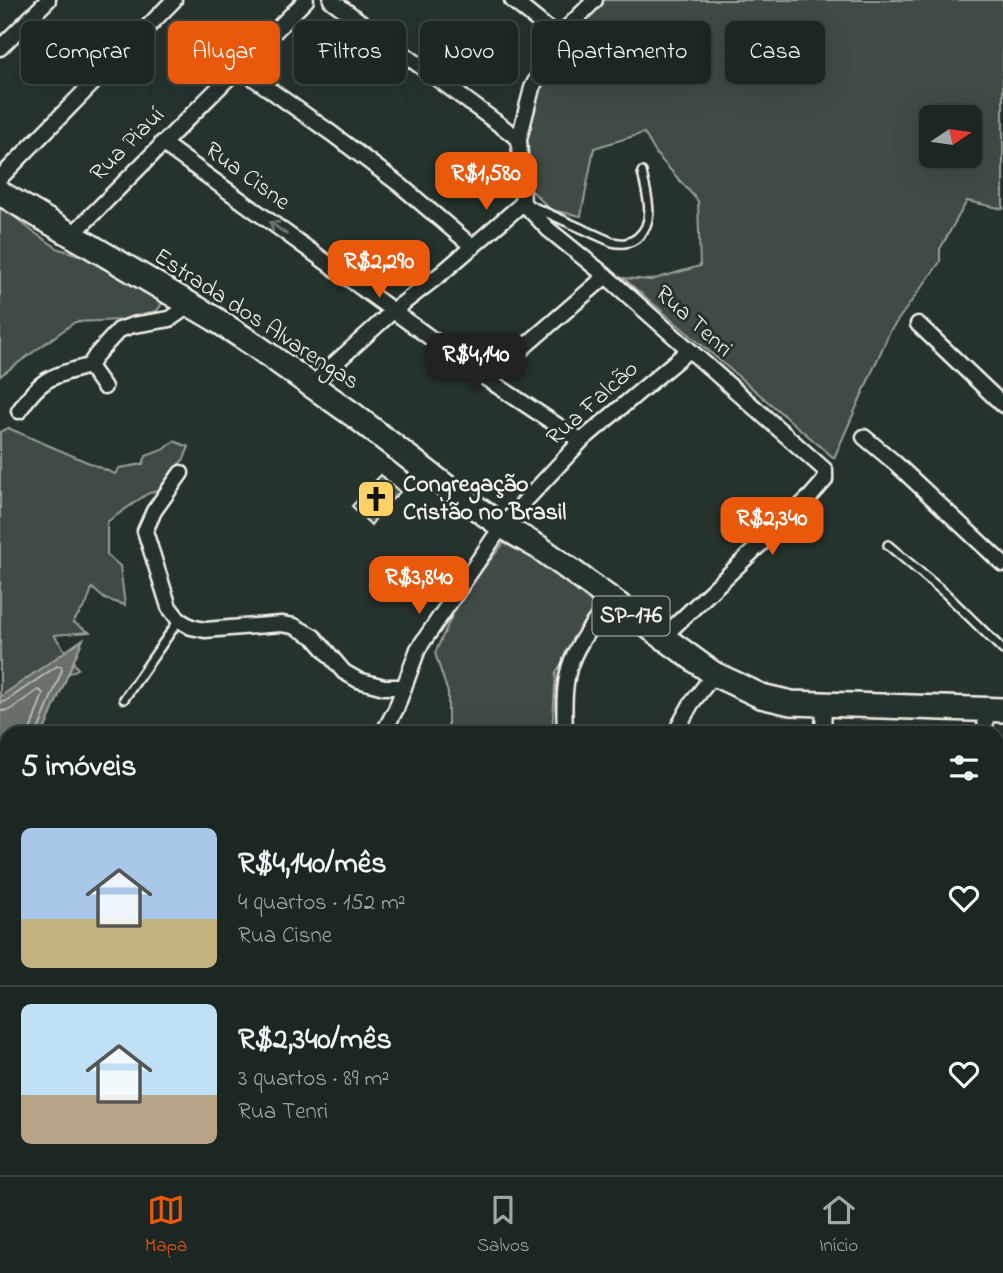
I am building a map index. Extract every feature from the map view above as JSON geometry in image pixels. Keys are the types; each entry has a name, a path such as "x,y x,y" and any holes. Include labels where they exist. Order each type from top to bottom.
{"main road":[{"name":"Estrada dos Alvarengas","path":"0,193 256,346 502,526 540,548 714,674 761,696 791,703 995,709"}],"street":[{"path":"0,48 48,0"},
{"path":"0,178 174,0"},
{"name":"Rua Piauí","path":"280,25 306,0"},
{"path":"331,0 519,139"},
{"path":"512,0 538,21"},
{"path":"574,21 595,0"},
{"name":"Rua Piauí","path":"72,235 223,84"},
{"path":"262,84 400,185 473,247"},
{"path":"311,385 393,311 523,203 519,139 534,84"},
{"name":"Rua Cisne","path":"162,143 487,379 581,441"},
{"name":"Rua Tenri","path":"523,203 548,229 606,276 820,464 826,475 811,496 662,638"},
{"path":"487,379 606,276"},
{"path":"19,411 32,390 44,380 89,366 119,330 170,318 190,305"},
{"path":"918,324 1003,405"},
{"name":"Rua Falcão","path":"387,726 396,709 418,649 502,526 581,441 689,349"},
{"path":"89,366 104,387"},
{"path":"864,437 1003,564"},
{"path":"181,473 154,511 145,531 169,607 179,620 205,630 281,624 294,626 314,637 344,672 358,680 384,687 403,687"},
{"path":"565,726 564,692 569,663 610,601"},
{"path":"679,726 691,704 714,674"},
{"path":"823,726 824,705"},
{"path":"988,726 995,709"}],"lane":[{"path":"523,203 612,242 623,244 636,239 646,229 650,216 642,172"},
{"path":"888,545 946,594 1003,650"},
{"path":"124,699 179,620"}],"shaded area":[{"path":"599,0 1003,0 1003,209 967,201 940,249 940,262 890,331 834,458 623,278 651,280 700,266 698,201 657,155 644,133 594,148 581,216 551,210 524,183 523,139 539,84 711,84 711,21 578,21"},
{"path":"0,205 59,249 100,261 125,280 163,302 157,311 124,324 122,320 75,322 0,376"},
{"path":"8,428 115,474 119,468 143,464 146,456 165,449 174,441 189,447 184,459 159,490 147,494 107,522 107,555 120,566 125,605 105,599 92,588 87,603 73,622 89,632 54,635 78,669 48,684 0,720 0,432"},
{"path":"504,543 544,564 595,606 572,639 572,648 556,672 552,726 448,726 448,693 435,653 460,598"}],"water":[{"path":"83,639 46,726 0,726 0,697"}],"building":[{"name":"Congregação Cristão no Brasil","path":"381,475 400,492 375,516 371,525 352,506"}],"place":[{"name":"Congregação Cristão no Brasil","path":"376,499"}]}
